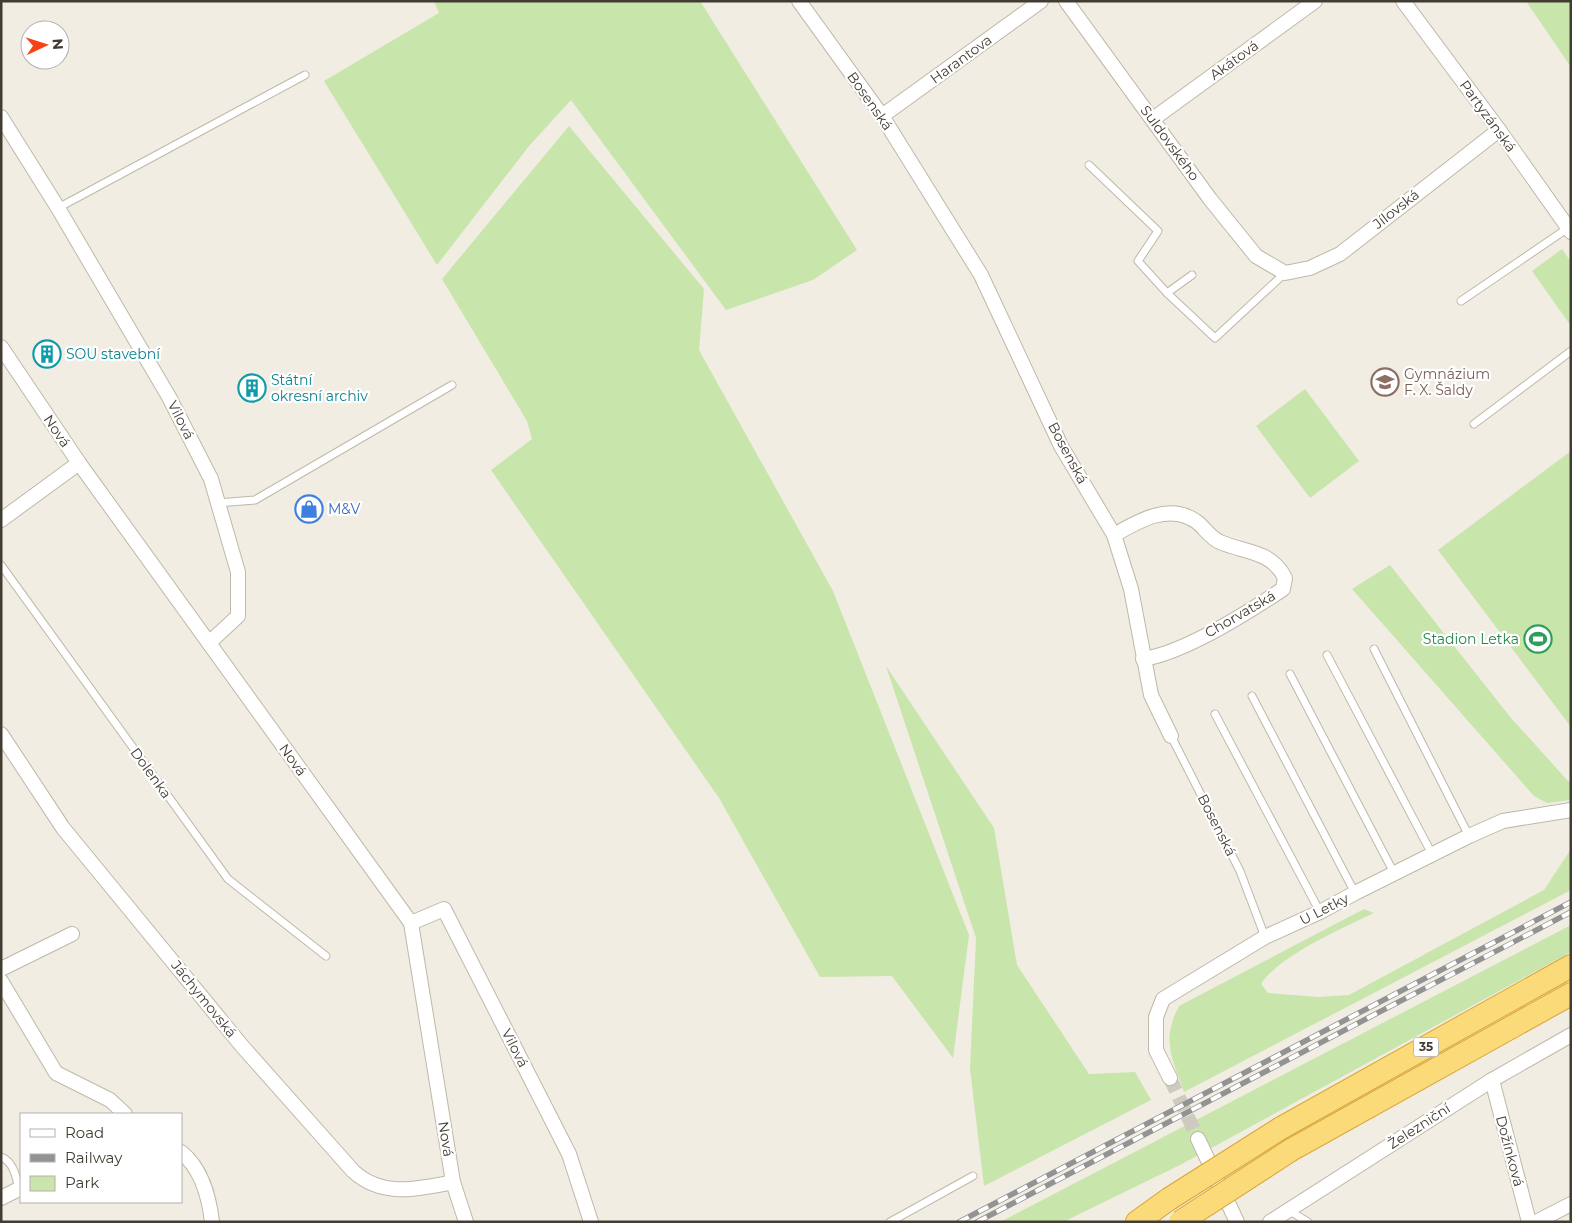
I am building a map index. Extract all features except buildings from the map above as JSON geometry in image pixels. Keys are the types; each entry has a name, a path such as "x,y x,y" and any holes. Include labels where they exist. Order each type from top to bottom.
{"highway":[{"name":"35","path":"1137,1222 1169,1199 1281,1128 1571,966"},
{"name":"35","path":"1180,1222 1291,1150 1571,994"}],"street":[{"name":"Bosenská","path":"799,1 882,116 981,274 1061,446 1114,535 1130,589 1151,695 1171,736"},
{"name":"Harantova","path":"882,116 1041,1"},
{"name":"Suldovského","path":"1066,1 1210,199 1256,256 1285,273"},
{"name":"Akátová","path":"1153,120 1315,1"},
{"name":"Partyzánská","path":"1403,1 1499,130 1569,230"},
{"name":"Vilová","path":"1,117 58,208 169,397 211,479 216,503 238,572 238,616 208,643"},
{"name":"Jílovská","path":"1285,273 1310,268 1340,254 1499,130"},
{"name":"Nová","path":"1,347 79,463 411,923 453,1182 466,1222"},
{"path":"1,520 79,463"},
{"name":"Chorvatská","path":"1114,535 1154,514 1181,516 1196,521 1220,542 1255,551 1280,568 1285,578 1283,589 1266,601 1184,647 1159,657 1143,660"},
{"name":"Jáchymovská","path":"1,734 63,828 242,1046 353,1171 368,1182 388,1189 414,1190 453,1182"},
{"name":"U Letky","path":"1170,1078 1156,1050 1156,1017 1164,999 1265,938 1469,836 1503,821 1571,810"},
{"name":"Vilová","path":"411,923 444,909 569,1154 591,1222"},
{"path":"1,969 72,934"},
{"path":"2,987 56,1074 110,1100 124,1113"},
{"name":"Železniční","path":"1270,1222 1492,1080 1571,1035"},
{"name":"Dožínková","path":"1492,1080 1529,1222"},
{"path":"1198,1139 1236,1222"},
{"path":"182,1153 194,1166 205,1185 212,1222"},
{"path":"1,1198 20,1188"},
{"path":"1536,1222 1571,1204"}],"lane":[{"path":"58,208 305,75"},
{"path":"1089,165 1158,231 1138,261 1167,293 1215,338 1285,273"},
{"path":"1461,301 1569,230"},
{"path":"1167,293 1192,275"},
{"path":"1474,424 1571,351"},
{"path":"216,503 255,500 452,385"},
{"name":"Dolenka","path":"1,565 228,879 326,956"},
{"path":"1374,649 1469,836"},
{"path":"1327,655 1432,854"},
{"path":"1290,674 1394,873"},
{"path":"1252,696 1355,893"},
{"path":"1215,714 1320,912"},
{"name":"Bosenská","path":"1171,736 1240,871 1265,938"},
{"path":"1,1157 7,1160 16,1173 20,1188"},
{"path":"890,1222 973,1176"},
{"path":"1288,1210 1308,1222"}],"green space":[{"path":"434,1 700,1 857,250 813,280 726,310 571,100 529,146 437,265 324,81 439,13"},
{"path":"1526,1 1571,1 1571,67"},
{"path":"569,126 704,289 699,350 833,591 969,935 953,1058 892,976 820,977 719,798 491,470 532,439 527,421 442,279"},
{"path":"1562,249 1571,262 1571,326 1532,271"},
{"path":"1305,389 1359,461 1310,498 1256,426"},
{"name":"Stadion Letka","path":"1571,451 1571,727 1438,550"},
{"path":"1390,565 1511,718 1568,781 1571,781 1571,800 1547,803 1534,796 1352,589"},
{"path":"886,666 994,828 1017,965 1089,1074 1135,1072 1151,1100 984,1186 970,1069 976,938"},
{"path":"1571,849 1571,890 1184,1092 1170,1049 1170,1029 1179,1006 1364,909 1374,913 1330,934 1297,953 1270,973 1261,984 1268,993 1319,997 1349,995 1544,890"},
{"path":"1571,925 1571,952 1180,1165 1063,1222 1000,1222"}],"tunnel":[{"path":"1170,1078 1198,1139"}],"railway":[{"path":"959,1222 1571,902"},
{"path":"977,1222 1571,912"}],"place":[{"name":"SOU stavební","path":"47,354"},
{"name":"Gymnázium F. X. Šaldy","path":"1385,382"},
{"name":"Státní okresní archiv","path":"252,388"},
{"name":"M&V","path":"309,509"},
{"name":"Stadion Letka","path":"1538,639"}]}
